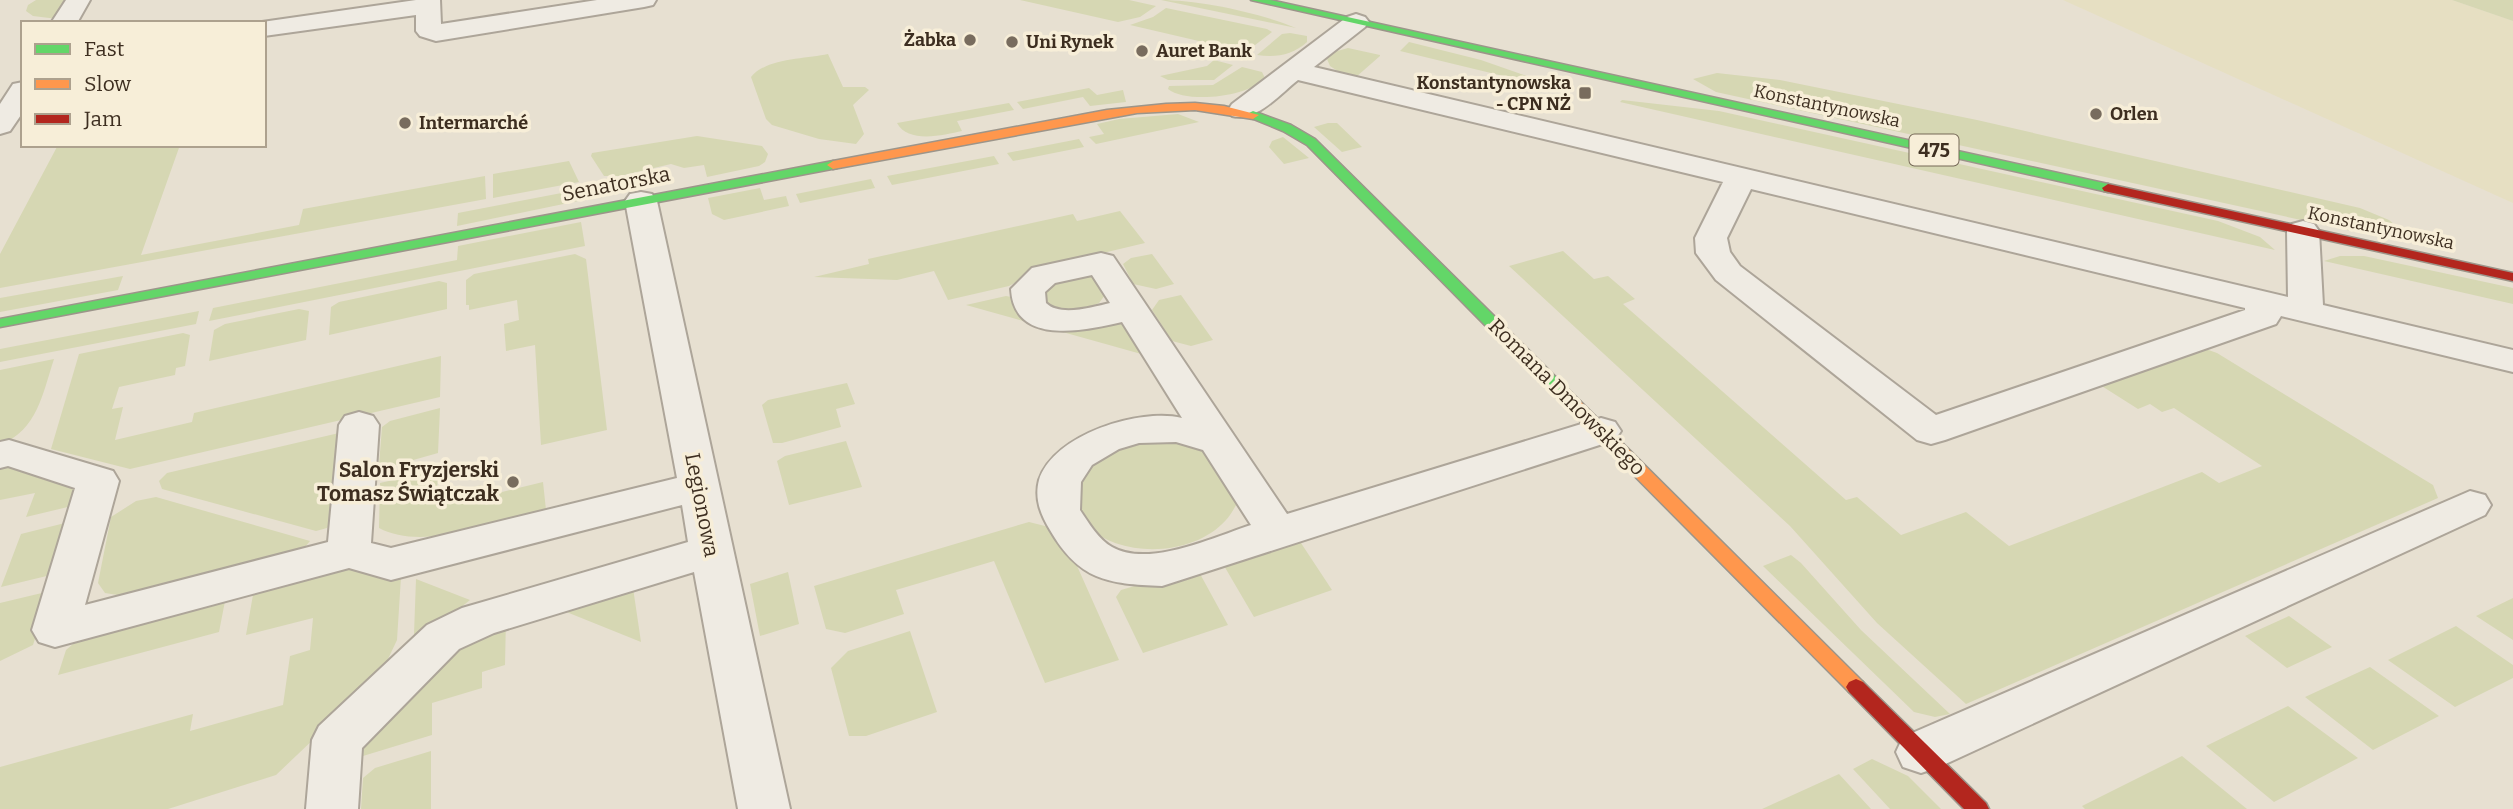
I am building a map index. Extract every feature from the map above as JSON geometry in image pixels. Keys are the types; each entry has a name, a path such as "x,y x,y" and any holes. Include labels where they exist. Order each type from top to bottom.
{"street":[{"path":"65,21 78,0"},
{"path":"266,28 427,3 429,32 436,33 644,0"},
{"name":"Konstantynowska","path":"1255,0 2513,276"},
{"path":"1242,110 1356,22"},
{"path":"1295,71 2513,361"},
{"path":"0,125 21,93"},
{"name":"Senatorska","path":"0,323 1109,113 1207,107 1242,110"},
{"name":"Romana Dmowskiego","path":"1242,110 1281,123 1311,142 1978,809"},
{"path":"1741,178 1711,238 1713,253 1728,273 1931,431 2263,316 2263,302"},
{"name":"Legionowa","path":"641,201 764,809"},
{"path":"2303,231 2306,312"},
{"path":"1131,309 1277,532"},
{"path":"349,552 359,425"},
{"path":"1218,441 1178,429 1137,430 1105,440 1078,456 1060,481 1059,510 1073,533 1095,558 1125,569 1162,570 1601,431"},
{"path":"0,455 9,453 97,481 55,630 349,552 391,564 698,488"},
{"path":"1921,752 2470,505"},
{"path":"332,809 337,740 443,637 478,620 711,551"}],"shaded area":[{"path":"2063,0 2452,0 2513,21 2513,203"}],"green space":[{"path":"36,0 78,0 66,20 33,16 26,11 28,5"},
{"path":"1020,0 1129,0 1156,6 1140,17 1118,22"},
{"path":"1161,0 1230,8 1296,28"},
{"path":"2452,0 2513,0 2513,21"},
{"path":"1166,8 1272,32 1246,52 1130,25 1153,17"},
{"path":"1282,34 1307,36 1307,42 1284,54 1257,55"},
{"path":"1409,42 1481,60 1544,82 1541,85 1400,51"},
{"path":"1348,48 1380,56 1356,77 1342,74 1330,66 1327,59 1334,52"},
{"path":"828,54 843,87 865,87 869,90 853,105 864,134 856,144 819,139 772,125 766,119 751,77 766,66 776,63"},
{"path":"1214,60 1233,65 1214,80 1168,80 1160,76 1207,66"},
{"path":"1242,67 1262,72 1265,78 1246,90 1218,96 1189,96 1168,89 1169,86 1213,85"},
{"path":"1717,73 1780,80 1977,120 2360,208 2389,220 2401,230 2390,237 2379,237 1716,92 1693,79"},
{"path":"1089,88 1097,95 1123,90 1126,102 1090,106 1083,97 1023,109 1017,102"},
{"path":"1622,100 1719,111 2218,221 2260,237 2275,250 1620,102"},
{"path":"1009,103 1014,110 957,121 962,131 946,134 909,134 897,123"},
{"path":"1178,114 1199,122 1096,144 1089,137 1104,134 1097,124 1119,119"},
{"path":"1337,123 1362,147 1342,152 1314,127"},
{"path":"697,136 762,146 768,154 765,162 759,166 707,177 704,165 684,168 671,164 620,176 604,176 591,156 592,153"},
{"path":"1283,137 1309,158 1284,164 1269,147 1272,141"},
{"path":"1079,139 1084,147 1013,161 1007,153"},
{"path":"57,147 179,147 141,255 299,225 303,209 485,176 486,199 0,288 0,254"},
{"path":"994,156 999,164 892,185 887,176"},
{"path":"569,161 579,182 493,198 493,174"},
{"path":"871,179 875,188 800,203 796,194"},
{"path":"760,188 764,200 786,196 789,206 724,220 712,214 708,198"},
{"path":"572,191 576,193 578,201 457,226 458,213"},
{"path":"1120,211 1145,243 1044,267 1009,286 948,300 934,271 897,280 814,277 869,264 868,259 1073,214 1077,221"},
{"path":"581,222 585,246 209,321 213,308 457,260 458,246"},
{"path":"1563,251 1594,279 1608,276 1635,299 1623,304 1846,500 1857,497 1901,535 1966,512 2009,546 2202,472 2219,483 2262,466 2174,408 2162,412 2150,404 2138,409 2097,383 2197,346 2217,353 2433,485 2438,498 1966,704 1877,623 1790,526 1509,266"},
{"path":"575,254 586,259 607,430 541,445 535,345 506,351 504,324 519,320 517,300 469,310 469,305 466,305 466,280 474,274"},
{"path":"1152,254 1174,284 1156,289 1133,284 1123,264 1131,258"},
{"path":"2340,256 2364,256 2513,288 2513,304 2324,261"},
{"path":"1083,273 1093,275 1108,291 1099,303 1071,310 1057,308 1044,301 1045,283"},
{"path":"123,276 118,290 0,312 0,298"},
{"path":"439,281 447,283 447,309 329,335 331,307 339,302"},
{"path":"1181,295 1213,340 1191,346 1172,341 1152,310 1159,300"},
{"path":"1006,296 1016,298 1017,304 1123,320 1152,357 966,305"},
{"path":"299,309 309,311 306,340 209,361 214,330 225,324"},
{"path":"199,311 196,324 0,362 0,349"},
{"path":"183,333 190,335 185,366 176,368 175,375 119,387 112,409 123,407 115,440 192,422 194,413 441,356 440,397 130,469 51,449 79,354"},
{"path":"54,359 42,398 31,420 23,430 0,445 0,370"},
{"path":"847,383 855,404 836,409 841,427 773,443 762,405 768,400"},
{"path":"440,408 438,453 385,468 379,465 382,427 390,421"},
{"path":"339,433 332,521 327,528 316,531 162,489 159,481 167,473"},
{"path":"1167,436 1214,450 1238,502 1226,520 1195,541 1157,549 1118,544 1085,525 1073,507 1080,472 1114,445"},
{"path":"846,441 862,487 789,505 777,461 785,456"},
{"path":"0,459 86,481 72,506 26,517 35,493 0,500"},
{"path":"438,470 437,496 481,485 482,497 543,482 546,510 439,536 397,535 379,528 380,483"},
{"path":"156,497 310,541 300,553 124,596 105,593 98,583 111,517 136,501"},
{"path":"69,522 55,574 1,587 21,534"},
{"path":"1029,522 1061,530 1119,660 1045,683 994,561 896,590 904,614 845,633 826,629 814,586"},
{"path":"1299,540 1332,590 1254,617 1223,564"},
{"path":"1791,555 1861,630 1950,714 1935,717 1914,712 1763,566"},
{"path":"363,563 401,577 397,640 380,676 276,775 168,809 0,809 0,767 193,714 190,731 283,705 290,656 310,650 313,618 246,635 254,589"},
{"path":"1193,569 1199,572 1228,625 1143,653 1116,597 1121,590"},
{"path":"788,572 799,624 760,636 750,584"},
{"path":"416,579 470,600 424,637 414,634"},
{"path":"632,581 641,642 564,611"},
{"path":"46,592 49,595 33,645 0,661 0,603"},
{"path":"226,596 219,632 58,675 66,650 89,630"},
{"path":"2513,598 2513,640 2476,616"},
{"path":"2289,616 2332,647 2287,668 2245,636"},
{"path":"506,618 505,665 482,672 482,688 432,703 432,735 363,756 364,729 453,643"},
{"path":"2456,626 2513,665 2513,678 2455,707 2388,660"},
{"path":"910,631 937,712 866,736 849,736 831,668 848,651"},
{"path":"2370,667 2439,716 2373,750 2305,697"},
{"path":"2288,706 2358,758 2274,802 2206,746"},
{"path":"431,751 431,809 361,809 363,778 375,768"},
{"path":"2182,756 2247,809 2085,809 2082,806"},
{"path":"1872,759 1908,776 1941,809 1890,809 1853,769"},
{"path":"1839,774 1871,809 1762,809"}],"traffic: fast":[{"path":"1256,0 2108,188"},
{"path":"1253,115 1287,128 1311,142 1574,405"},
{"path":"0,323 833,165"}],"traffic: slow":[{"path":"833,165 1137,109 1195,107 1253,115"},
{"path":"1574,405 1856,687"}],"traffic: jam":[{"path":"2108,188 2513,277"},
{"path":"1856,687 1978,809"}],"place":[{"name":"Żabka","path":"970,40"},
{"name":"Uni Rynek","path":"1012,42"},
{"name":"Auret Bank","path":"1142,51"},
{"name":"Konstantynowska - CPN NŻ","path":"1585,93"},
{"name":"Orlen","path":"2096,114"},
{"name":"Intermarché","path":"405,123"},
{"name":"Salon Fryzjerski Tomasz Świątczak","path":"513,482"}]}
